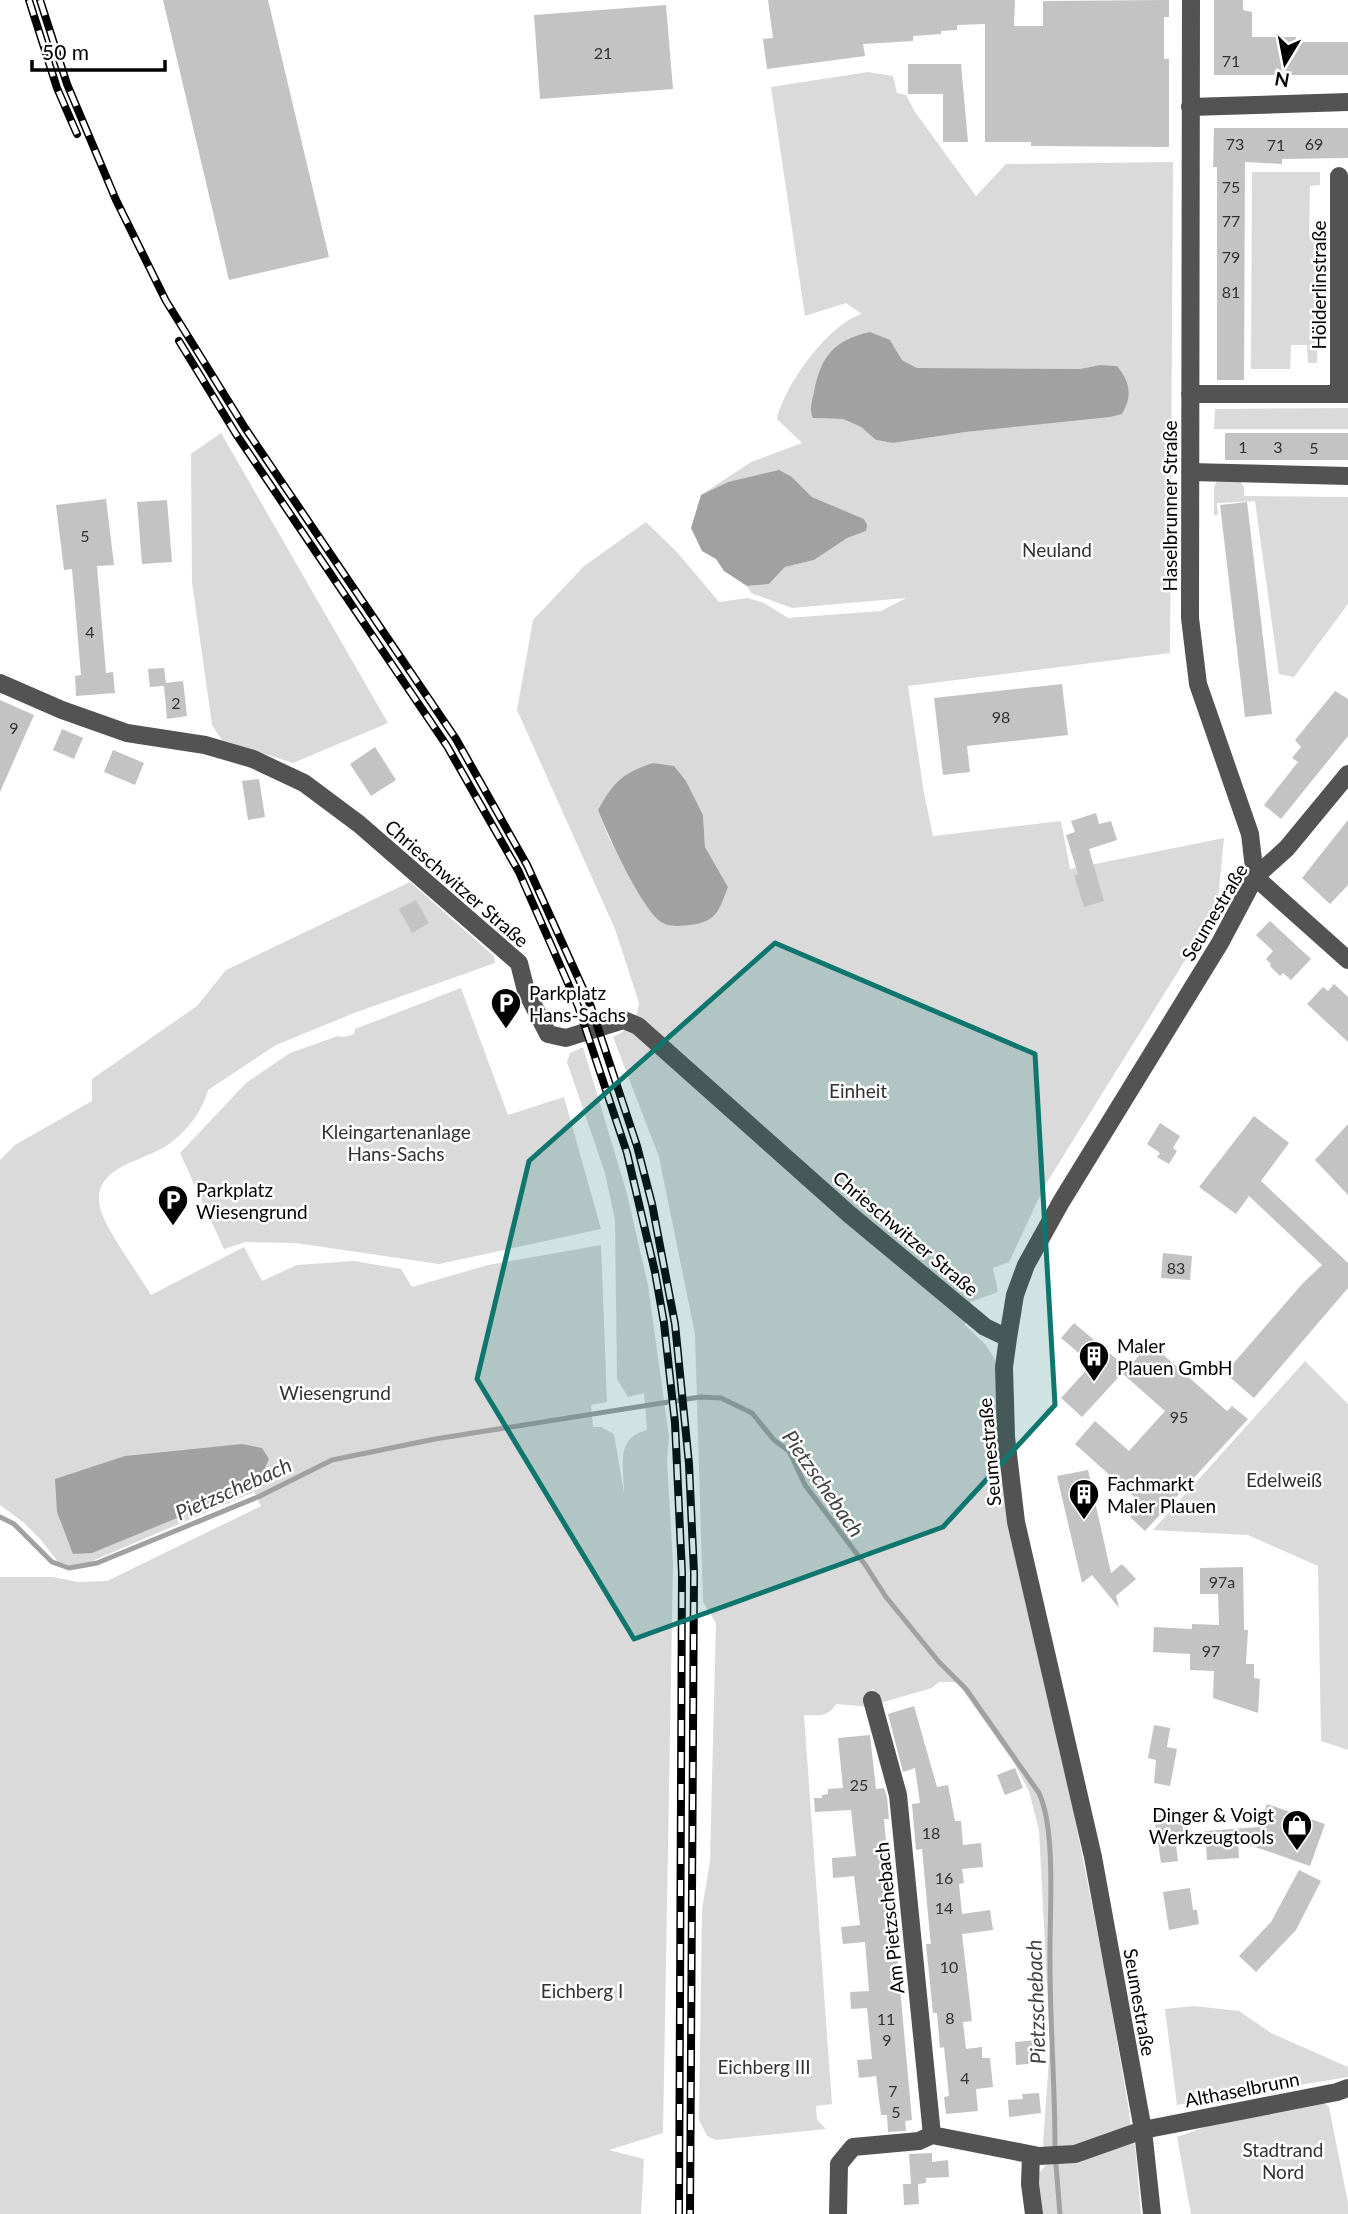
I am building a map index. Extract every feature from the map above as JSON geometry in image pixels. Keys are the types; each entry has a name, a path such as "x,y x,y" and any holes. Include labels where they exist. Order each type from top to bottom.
{"street":[{"name":"Haselbrunner Straße","path":"1191,0 1190,618 1198,684 1250,834 1255,877"},
{"path":"1190,107 1348,102"},
{"name":"Hölderlinstraße","path":"1339,176 1343,394"},
{"path":"1190,394 1343,394"},
{"path":"1190,472 1348,476"},
{"name":"Chrieschwitzer Straße","path":"0,683 62,710 127,733 205,744 253,759 304,783 359,824 519,963 526,991 548,1034 566,1038 624,1020 638,1026 849,1214 985,1327 1008,1338"},
{"name":"Seumestraße","path":"1152,2214 1143,2130 1093,1857 1016,1522 1006,1437 1004,1367 1015,1295 1027,1265 1060,1202 1220,943 1255,877 1287,848 1348,774"},
{"path":"1255,877 1348,960"},
{"name":"Am Pietzschebach","path":"872,1700 898,1795 932,2135"},
{"name":"Althaselbrunn","path":"1143,2130 1348,2088"},
{"path":"838,2214 839,2164 853,2147 919,2141 932,2135 1031,2155 1075,2154 1143,2130"},
{"path":"1031,2155 1030,2184 1034,2214"}],"highlighted area":[{"path":"775,943 1035,1054 1055,1405 943,1527 634,1639 477,1379 529,1161"}],"green space":[{"path":"868,72 893,76 897,93 906,95 915,112 976,196 1006,164 1173,162 1170,653 908,686 933,836 1061,821 1070,869 1224,838 1217,909 1044,1187 1009,1262 993,1268 998,1292 970,1302 965,1325 986,1345 998,1365 1061,1748 1106,1976 1129,2111 1131,2131 1070,2149 1045,2149 1043,2144 1050,2044 1039,1830 1029,1791 1013,1761 957,1682 939,1682 932,1688 880,1703 873,1688 867,1698 870,1707 836,1704 826,1714 804,1715 832,2104 816,2106 817,2120 826,2129 716,2140 707,2136 699,2120 702,1910 710,1861 716,1623 703,1602 695,1334 659,1157 613,1037 631,1024 639,1003 615,929 517,710 533,620 584,566 646,522 677,552 719,602 748,598 764,603 788,618 881,611 906,598 792,608 751,593 747,586 769,584 785,567 814,560 847,537 866,531 864,519 812,497 792,477 728,482 701,495 751,462 802,443 777,419 781,405 798,374 822,343 835,330 862,314 846,303 805,316 771,87","holes":["890,340 902,360 917,368 1081,369 1100,365 1116,366 1128,389 1127,401 1122,414 893,443 876,440 861,427 843,419 813,418","686,781 703,815 705,847 728,887 643,900 608,836 598,810"]},
{"path":"1252,172 1320,172 1320,185 1310,186 1309,234 1317,235 1317,363 1308,363 1307,345 1291,345 1290,369 1251,369"},
{"path":"1348,408 1348,429 1214,429 1215,409"},
{"path":"221,433 388,723 293,763 222,740 212,725 192,582 191,454"},
{"path":"1225,479 1240,481 1244,487 1244,496 1348,497 1348,604 1294,677 1279,674 1255,501 1217,503 1218,515 1214,515 1214,488 1216,482"},
{"path":"410,882 494,956 495,963 354,1013 276,1045 208,1090 197,1115 171,1143 109,1175 99,1194 100,1207 115,1238 151,1295 244,1247 262,1281 297,1265 354,1261 401,1269 412,1287 488,1265 601,1245 607,1402 591,1405 593,1427 601,1427 614,1434 624,1493 623,1463 626,1446 630,1439 647,1430 644,1393 628,1397 617,1379 615,1220 605,1173 567,1062 570,1053 583,1047 627,1194 648,1285 669,1437 667,1461 673,1563 663,2133 609,2150 644,2159 641,2214 0,2214 0,1577 107,1581 261,1506 254,1492 85,1564 71,1566 58,1562 23,1522 0,1505 0,1160 15,1145 92,1101 92,1079 197,1006 226,970"},
{"name":"Kleingartenanlage Hans-Sachs","path":"461,988 508,1115 564,1097 601,1229 439,1264 296,1243 246,1242 224,1249 180,1153 246,1083 290,1053 338,1036 354,1034 355,1029"},
{"name":"Edelweiß","path":"1305,1361 1348,1404 1348,1750 1321,1741 1318,1566 1248,1535 1153,1530"},
{"path":"1194,2006 1239,2011 1271,2033 1348,2067 1348,2077 1177,2105 1165,2009"},
{"name":"Stadtrand Nord","path":"1318,2098 1329,2107 1348,2214 1191,2214 1177,2137 1245,2113"},
{"path":"1132,2142 1135,2144 1141,2214 1038,2214 1036,2176 1046,2165"}],"water":[{"path":"870,332 890,340 902,360 917,368 1080,369 1100,365 1117,366 1127,383 1128,401 1122,414 1110,417 966,432 893,443 876,440 861,427 843,419 813,418 812,399 825,359 838,345"},
{"path":"779,470 792,477 812,497 864,519 866,531 847,538 814,560 785,567 769,584 747,586 724,571 716,559 702,551 691,528 701,495 728,482"},
{"path":"653,763 674,766 686,781 703,815 705,847 728,887 716,914 706,921 683,926 669,925 655,916 626,871 598,810 620,780"},
{"path":"242,1444 262,1448 269,1459 250,1488 92,1553 73,1554 57,1512 55,1479 125,1456"}],"building":[{"path":"163,0 268,0 329,257 229,280"},
{"path":"768,0 1015,0 1014,26 1043,26 1043,1 1169,0 1169,17 1164,17 1164,59 1169,59 1169,147 1031,146 1031,142 985,142 985,24 957,25 957,30 941,31 941,34 913,36 913,41 863,44 865,56 767,69 763,39 773,38"},
{"path":"1214,0 1243,0 1243,10 1252,12 1252,37 1296,37 1296,42 1348,42 1348,75 1214,75"},
{"path":"666,5 673,89 540,99 534,15"},
{"path":"908,64 961,64 968,142 943,142 943,94 908,94"},
{"path":"1214,128 1348,128 1348,158 1282,159 1282,164 1245,162 1244,380 1217,380 1217,167 1213,167"},
{"path":"1225,433 1348,433 1348,460 1225,460"},
{"path":"106,499 114,565 97,566 106,673 113,672 115,693 76,696 75,676 81,675 72,569 64,570 56,505"},
{"path":"167,500 172,562 142,564 137,502"},
{"path":"1247,502 1272,714 1245,717 1220,505"},
{"path":"164,668 166,683 183,681 187,716 167,719 164,686 150,687 148,669"},
{"path":"1062,684 1068,735 967,746 970,772 943,775 934,698"},
{"path":"1335,691 1348,699 1348,736 1281,819 1264,805 1298,762 1292,758 1301,747 1295,740"},
{"path":"0,700 34,715 0,792"},
{"path":"62,729 83,738 74,759 53,750"},
{"path":"375,747 396,780 371,796 350,764"},
{"path":"113,750 144,763 135,785 104,772"},
{"path":"259,779 265,817 248,820 242,781"},
{"path":"1096,813 1099,824 1111,821 1117,840 1089,849 1104,901 1084,907 1074,875 1078,874 1066,835 1075,832 1071,821"},
{"path":"1348,820 1348,885 1330,904 1302,878"},
{"path":"416,900 429,923 412,933 399,909"},
{"path":"1270,921 1311,959 1291,980 1283,973 1280,976 1270,966 1266,959 1273,951 1256,935"},
{"path":"1334,984 1348,997 1348,1042 1307,1004 1323,987 1328,991"},
{"path":"1254,1116 1289,1143 1261,1181 1348,1263 1348,1288 1254,1398 1225,1373 1303,1283 1322,1265 1249,1196 1236,1214 1199,1187"},
{"path":"1160,1123 1180,1136 1173,1148 1177,1151 1169,1164 1157,1157 1160,1153 1147,1144"},
{"path":"1348,1124 1348,1195 1315,1160"},
{"path":"1163,1253 1192,1256 1190,1280 1161,1278"},
{"name":"Maler Plauen GmbH","path":"1074,1323 1127,1368 1082,1417 1061,1398 1092,1364 1061,1338"},
{"path":"1150,1343 1227,1411 1232,1406 1248,1419 1145,1531 1130,1517 1142,1504 1075,1444 1095,1421 1129,1451 1165,1411 1123,1374"},
{"name":"Fachmarkt Maler Plauen","path":"1088,1470 1111,1573 1122,1564 1136,1579 1116,1596 1119,1608 1092,1575 1082,1583 1057,1476"},
{"path":"1243,1567 1244,1630 1248,1630 1246,1664 1254,1664 1254,1678 1260,1679 1258,1713 1213,1698 1214,1671 1190,1670 1190,1654 1153,1652 1154,1627 1192,1629 1192,1624 1219,1625 1218,1594 1200,1594 1200,1568"},
{"path":"914,1706 937,1787 948,1785 955,1821 961,1821 963,1845 981,1843 983,1867 962,1869 964,1883 959,1884 962,1914 990,1910 993,1930 962,1934 972,2021 963,2022 966,2049 982,2047 982,2058 990,2058 993,2087 976,2089 978,2111 946,2114 944,2097 949,2096 944,2047 940,2048 937,2013 933,2013 926,1944 931,1944 922,1849 916,1850 912,1804 920,1803 915,1768 903,1772 888,1714"},
{"path":"1154,1725 1170,1728 1167,1747 1177,1749 1170,1786 1154,1783 1156,1760 1148,1758"},
{"path":"870,1735 876,1789 884,1788 887,1797 889,1819 884,1819 889,1874 899,1922 894,1922 912,2120 905,2121 906,2131 888,2132 887,2115 881,2115 876,2076 859,2078 857,2060 872,2059 867,2008 851,2009 850,1992 869,1991 865,1942 843,1944 841,1927 860,1925 854,1876 833,1878 832,1858 856,1856 851,1810 815,1812 814,1798 822,1798 822,1795 828,1794 828,1789 843,1788 838,1738"},
{"path":"1015,1768 1023,1788 1005,1795 997,1775"},
{"path":"1267,1804 1325,1824 1310,1866 1238,1841 1239,1858 1207,1860 1205,1831 1259,1827"},
{"path":"1181,1813 1185,1843 1176,1844 1178,1861 1161,1863 1154,1816"},
{"path":"1299,1870 1321,1881 1296,1930 1256,1972 1239,1956 1271,1922"},
{"path":"1190,1888 1193,1910 1197,1910 1199,1924 1169,1930 1163,1892"},
{"path":"1037,2040 1039,2063 1016,2065 1015,2042"},
{"path":"1039,2093 1041,2113 1009,2117 1008,2100 1023,2099 1022,2094"},
{"path":"932,2153 932,2162 948,2160 949,2177 926,2178 926,2183 918,2184 919,2204 904,2205 903,2184 911,2184 909,2154"}],"waterway":[{"name":"Pietzschebach","path":"0,1517 14,1524 52,1562 69,1568 97,1563 258,1497 332,1460 435,1439 700,1397 721,1398 752,1413 774,1440 789,1451 805,1485 886,1597 939,1662 966,1689 1039,1793 1045,1810 1050,1852 1050,1986 1055,2146"},
{"name":"Pietzschebach","path":"1056,2165 1060,2214"}],"railway":[{"path":"29,0 57,88 77,134"},
{"path":"40,0 67,84 116,200 166,301 245,428 456,739 527,865 590,1004 637,1146 652,1204 675,1324 689,1464 694,1573 690,2214"},
{"path":"179,341 236,434 447,746 519,872 578,1006 627,1153 655,1272 664,1323 675,1423 682,1573 679,2214"}],"place":[{"name":"Parkplatz Hans-Sachs","path":"506,1030"},
{"name":"Parkplatz Wiesengrund","path":"173,1227"},
{"name":"Maler Plauen GmbH","path":"1094,1383"},
{"name":"Fachmarkt Maler Plauen","path":"1084,1521"},
{"name":"Dinger & Voigt Werkzeugtools","path":"1297,1852"}],"park label":[{"name":"Neuland","path":"1057,549"},
{"name":"Einheit","path":"858,1090"},
{"name":"Wiesengrund","path":"335,1392"},
{"name":"Eichberg I","path":"582,1990"},
{"name":"Eichberg III","path":"764,2066"}]}
